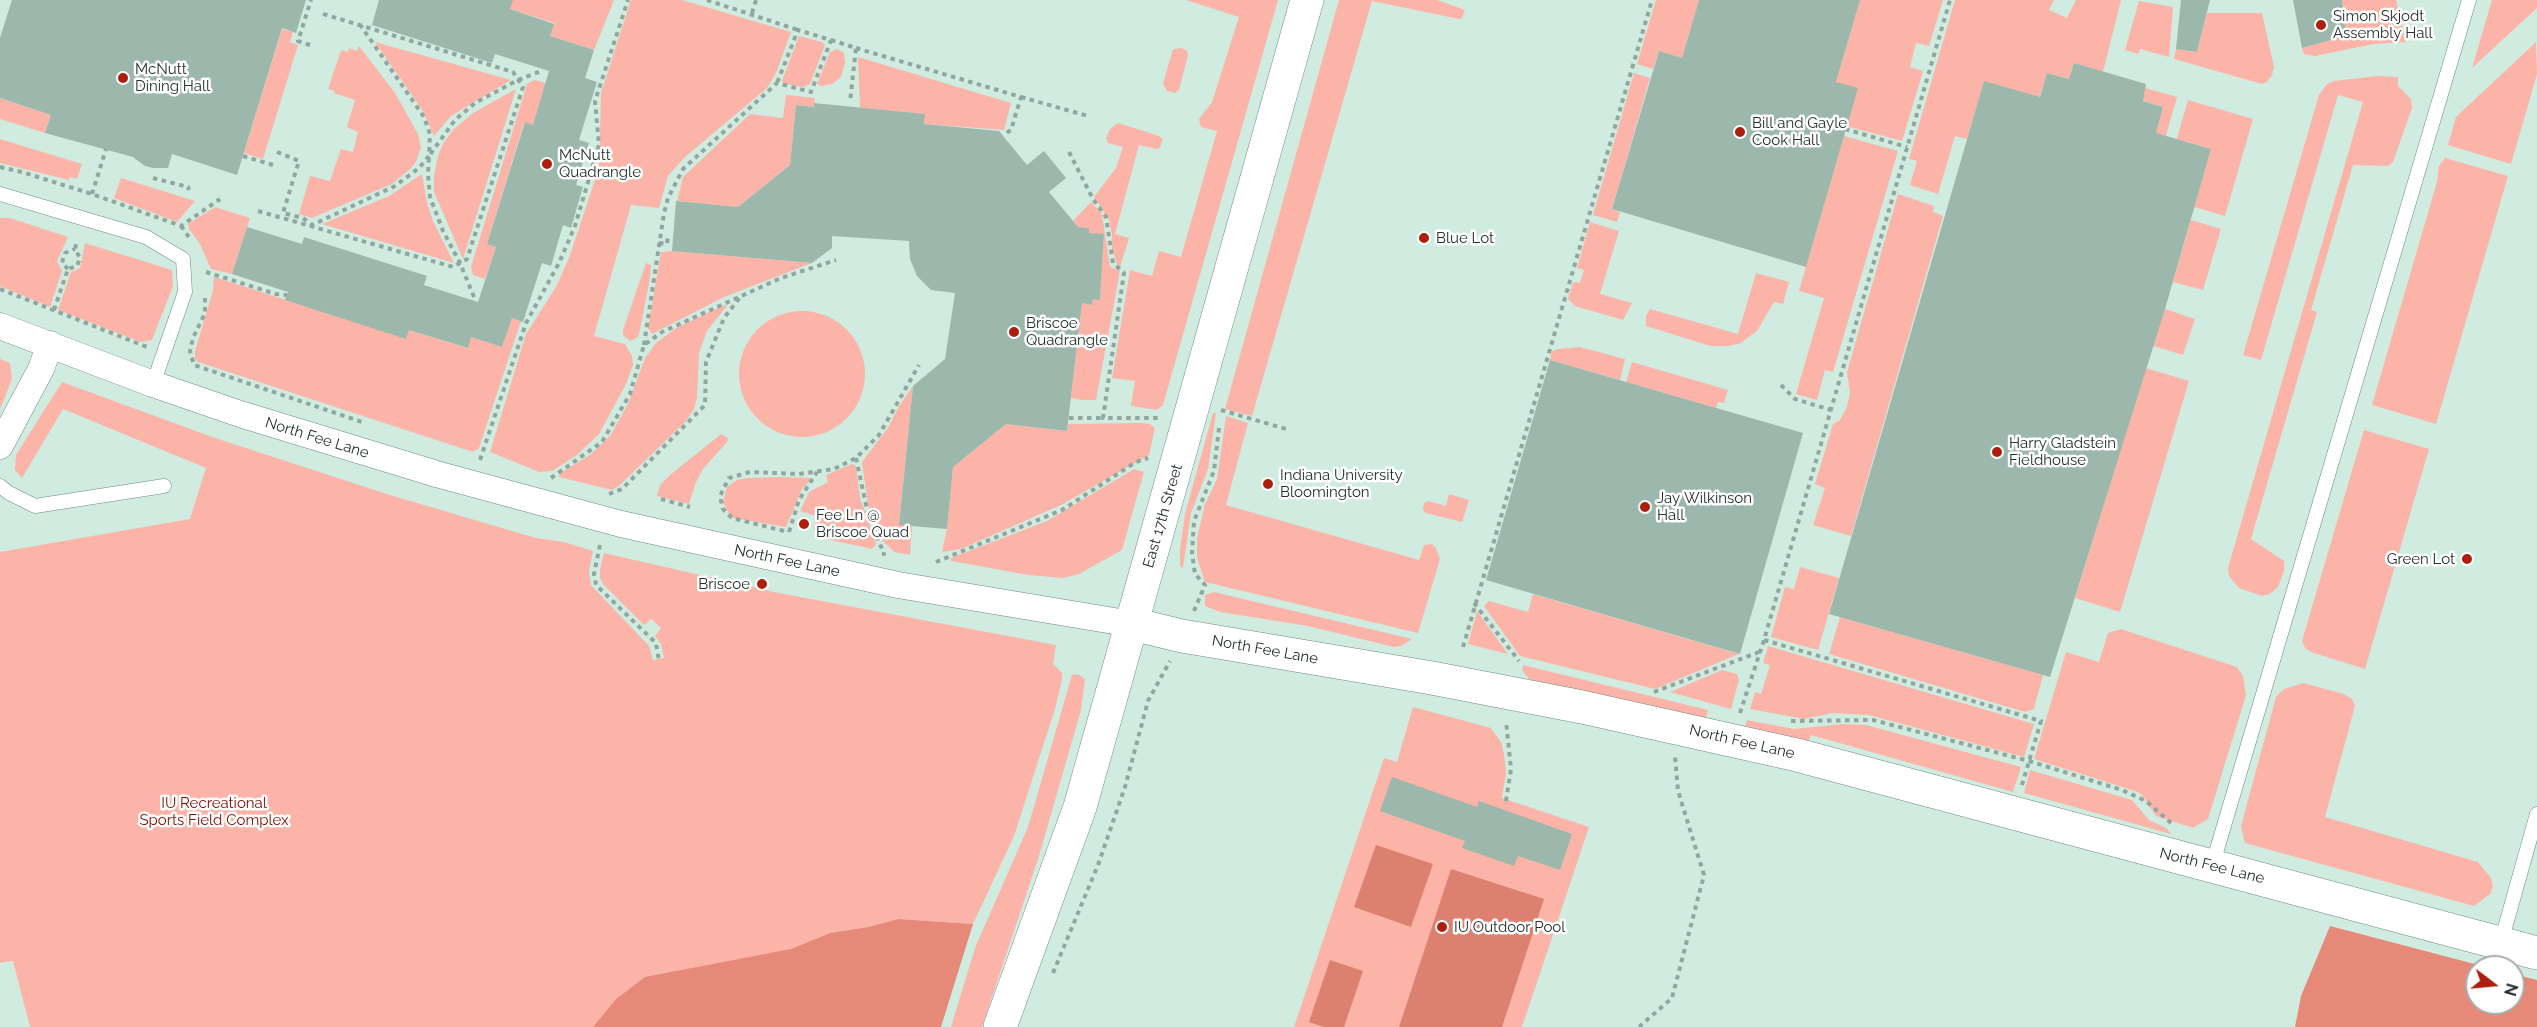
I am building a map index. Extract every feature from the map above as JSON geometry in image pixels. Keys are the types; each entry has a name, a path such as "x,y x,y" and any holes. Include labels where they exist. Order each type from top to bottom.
{"street":[{"name":"East 17th Street","path":"1000,1027 1080,807 1307,0"},
{"name":"North Fee Lane","path":"0,326 240,414 440,475 668,536 898,585 1432,678 1675,727 1797,755 2537,953"},
{"path":"0,446 36,379 50,344"}],"lane":[{"path":"2212,866 2469,0"},
{"path":"0,194 146,237 183,260 185,292 153,384"},
{"path":"0,486 35,506 164,486"},
{"path":"2501,942 2537,814"}],"path":[{"path":"310,45 298,41 311,0"},
{"path":"470,457 481,460 528,314 559,263 575,226 599,145 595,100 597,88 628,0"},
{"path":"707,0 856,48 1088,116"},
{"path":"752,13 756,0"},
{"path":"1463,647 1652,0"},
{"path":"1749,715 1740,714 1764,640 1950,0"},
{"path":"258,211 453,267 467,259 523,87 513,72 320,13"},
{"path":"361,25 424,117 430,134 428,174 430,197 442,231 460,263 474,297"},
{"path":"561,482 549,479 602,442 630,394 644,345 668,198 683,169 777,83 798,30"},
{"path":"777,83 813,92 831,40"},
{"path":"850,102 856,48"},
{"path":"312,225 395,186 419,168 455,120 475,103 518,80 542,71"},
{"path":"1003,135 1011,130 1021,96"},
{"path":"1845,129 1907,147"},
{"path":"92,194 106,149"},
{"path":"277,152 299,161 283,213 303,218 312,225"},
{"path":"1069,152 1093,199 1106,217 1113,263 1124,273 1103,418"},
{"path":"243,156 273,165"},
{"path":"0,167 92,194 181,226 193,244"},
{"path":"153,178 188,187 189,190"},
{"path":"181,226 220,199"},
{"path":"659,243 667,244 668,236"},
{"path":"68,269 77,266 80,258 75,249 77,240"},
{"path":"68,269 62,262 64,253 75,249"},
{"path":"644,345 662,332 781,278 836,260"},
{"path":"203,262 206,282"},
{"path":"54,310 68,269"},
{"path":"206,272 276,294 287,295"},
{"path":"0,289 194,365 369,424"},
{"path":"194,365 190,351 193,338 205,312 206,292"},
{"path":"607,494 622,489 705,405 706,362 724,318 741,296"},
{"path":"799,535 732,518 723,509 720,496 729,478 750,472 799,474 834,469 856,458 879,435 920,365"},
{"path":"1781,385 1795,399 1831,410"},
{"path":"1220,410 1286,429"},
{"path":"1069,418 1165,418"},
{"path":"936,562 1062,510 1136,462 1154,456"},
{"path":"856,458 868,514 884,554 874,552"},
{"path":"789,532 799,501 818,471"},
{"path":"661,499 690,507"},
{"path":"600,544 594,574 596,585 656,643 659,661"},
{"path":"1474,603 1519,661"},
{"path":"1764,640 2041,721 2021,788"},
{"path":"1653,693 1760,652"},
{"path":"1050,982 1098,865 1125,787 1149,701 1163,677"},
{"path":"1505,714 1509,734 1511,769 1506,801"},
{"path":"1786,721 1873,720 2029,761 2122,790 2146,801 2175,826"},
{"path":"1639,1027 1672,998 1704,875 1678,791 1675,750"}],"green space":[{"path":"512,0 614,0 594,50 550,36 554,23 510,9"},
{"path":"631,0 682,0 791,32 776,73 767,88 685,157 668,176 659,208 631,205 594,336 625,344 632,356 633,365 626,384 599,434 577,455 552,471 539,472 490,452 526,334 556,287 569,258 599,168 601,93"},
{"path":"1186,0 1278,0 1163,405 1157,410 1131,406 1135,381 1112,378 1130,270 1152,276 1159,251 1181,257 1217,131 1201,127 1199,119 1212,102 1239,17"},
{"path":"1339,0 1437,0 1465,10 1462,18 1459,19 1372,1 1252,416 1225,409"},
{"path":"1656,0 1699,0 1682,58 1659,51 1653,69 1637,64"},
{"path":"1860,0 1943,0 1929,46 1916,43 1910,67 1923,71 1902,141 1846,126 1836,82"},
{"path":"1955,0 2054,0 2049,10 2067,18 2076,0 2121,0 2103,72 2074,63 2069,79 2047,73 2038,102 1984,82 1967,139 1955,136 1938,194 1910,185 1917,161 1909,159"},
{"path":"2342,0 2396,0 2406,42 2374,44 2315,56 2304,54 2302,48 2346,36"},
{"path":"2492,0 2537,0 2537,8 2472,68"},
{"path":"2139,1 2173,7 2169,57 2140,49 2138,54 2125,50"},
{"path":"2207,13 2262,13 2274,67 2267,82 2262,84 2174,59 2176,49 2197,52"},
{"path":"282,29 293,32 290,42 298,45 263,159 244,153"},
{"path":"799,36 822,42 825,45 810,84 804,87 785,84 782,81"},
{"path":"375,42 511,80 451,116 434,136 423,111"},
{"path":"2536,42 2537,74 2511,164 2448,145 2456,117"},
{"path":"359,46 395,93 418,134 421,147 416,162 392,184 312,218 299,214 310,176 330,181 341,149 353,152 358,132 347,127 355,100 328,89 341,50 348,52 349,48 357,51"},
{"path":"1182,48 1187,51 1188,55 1179,90 1175,93 1167,91 1163,84 1172,52 1174,49"},
{"path":"837,49 844,53 845,63 841,77 832,84 821,86 817,84 830,52"},
{"path":"858,57 1011,103 1004,130 924,124 925,114 860,108"},
{"path":"1634,73 1650,78 1612,209 1620,212 1617,222 1593,215"},
{"path":"2377,76 2398,77 2398,86 2411,99 2412,108 2393,162 2388,166 2353,165 2311,310 2317,312 2251,539 2284,561 2284,571 2278,587 2270,594 2262,596 2239,588 2229,576 2228,568 2363,102 2338,95 2261,360 2243,355 2319,95 2327,84 2334,81"},
{"path":"534,80 546,83 533,125 524,123 487,244 496,247 485,279 473,275 471,267 527,84"},
{"path":"2145,88 2177,97 2148,199 2155,137 2163,107 2142,100"},
{"path":"516,89 463,259 434,192 434,175 438,156 444,142 454,129 473,113"},
{"path":"786,95 815,98 814,107 796,105 790,165 738,207 677,201 683,177 750,114 783,118"},
{"path":"0,98 51,115 45,133 0,119"},
{"path":"2188,100 2253,119 2225,216 2194,207 2211,149 2185,141 2158,203"},
{"path":"1118,123 1163,139 1160,148 1157,149 1139,145 1115,234 1129,238 1120,267 1112,248 1109,220 1094,197 1116,168 1123,147 1108,143 1106,138 1110,129"},
{"path":"1844,136 1898,151 1833,372 1825,370 1817,400 1796,394 1824,298 1799,291"},
{"path":"0,139 82,164 77,179 70,177 69,180 0,163"},
{"path":"2445,158 2508,176 2436,424 2372,405 2437,182 2439,166"},
{"path":"422,174 433,221 454,263 322,224 389,196"},
{"path":"121,178 195,201 177,222 114,198"},
{"path":"1898,194 1934,206 1933,212 1943,216 1851,536 1813,525 1825,488 1815,484 1833,424 1840,420 1847,407 1850,393 1847,372"},
{"path":"1091,202 1102,214 1110,267 1120,271 1096,400 1083,400 1071,398 1082,303 1092,305 1093,299 1100,299 1104,235 1089,233 1089,228 1078,227 1073,221"},
{"path":"215,207 250,218 232,274 211,269 200,244 189,229 188,224"},
{"path":"0,218 10,218 68,237 57,261 62,271 50,307 0,286"},
{"path":"2191,220 2221,229 2203,290 2173,282"},
{"path":"1590,222 1619,231 1600,294 1632,303 1623,320 1575,306 1568,299 1573,282 1580,283 1584,270 1577,268"},
{"path":"85,243 172,270 173,286 152,340 141,342 58,310 71,272 80,268"},
{"path":"661,252 812,263 724,297 652,334 648,328"},
{"path":"646,263 651,265 650,278 640,330 638,337 630,341 623,335 623,330"},
{"path":"1756,273 1789,282 1783,304 1774,302 1757,331 1741,343 1729,346 1710,346 1646,326 1646,316 1650,309 1738,334"},
{"path":"214,277 406,338 409,330 467,348 471,337 502,347 512,318 521,321 479,448 473,452 198,362 195,359 195,351 213,291"},
{"path":"724,305 727,306 707,331 699,353 697,398 694,409 686,421 612,490 559,477 560,473 590,455 610,436 628,404 645,358 656,343 676,328"},
{"path":"2165,309 2195,319 2183,355 2153,346"},
{"path":"802,311 826,315 847,329 861,350 865,374 861,398 847,419 826,433 802,437 778,433 757,419 743,398 739,374 743,350 757,329 778,315"},
{"path":"1580,347 1625,359 1620,380 1550,360 1552,351"},
{"path":"0,359 10,363 12,379 0,409"},
{"path":"1632,362 1728,390 1724,403 1718,402 1716,408 1626,382"},
{"path":"2146,368 2189,381 2120,612 2075,598"},
{"name":"IU Recreational Sports Field Complex","path":"62,382 215,438 390,495 536,538 564,542 593,551 589,571 591,585 649,646 653,660 664,658 661,644 655,636 661,628 651,619 644,625 603,584 600,570 604,553 774,592 1056,645 1053,664 1062,673 1062,680 1055,709 1014,836 973,924 898,919 830,933 791,949 615,1000 593,1027 30,1027 13,961 0,963 0,552 190,519 206,468 63,409 22,478 15,470 16,455"},
{"path":"913,386 899,524 912,526 910,555 894,552 882,540 868,505 862,462 888,428 899,406"},
{"path":"1213,413 1216,413 1208,469 1191,513 1183,568 1180,566 1180,549 1185,514"},
{"path":"1226,416 1248,423 1226,505 1419,560 1424,545 1432,544 1436,548 1440,559 1418,633 1205,582 1197,558 1197,538 1205,504 1217,479"},
{"path":"1006,424 1067,431 1068,424 1150,424 1155,428 1149,455 1061,505 961,549 942,552 947,529 953,467"},
{"path":"2364,430 2429,449 2365,669 2311,652 2305,648 2302,641"},
{"path":"721,434 728,438 727,442 703,469 689,504 657,496 660,485 670,475"},
{"path":"852,464 856,466 860,498 876,544 872,549 817,537 814,529 817,516 800,511 809,492 828,482 826,475"},
{"path":"1134,469 1144,472 1122,550 1079,574 1063,578 1028,575 951,561 951,558 1047,521"},
{"path":"812,478 802,489 786,527 733,518 728,512 723,502 727,487 737,480"},
{"path":"1449,494 1469,500 1462,522 1426,513 1423,510 1424,503 1428,501 1446,506"},
{"path":"1800,567 1839,578 1818,650 1771,637 1785,587 1794,589"},
{"path":"1214,592 1412,639 1401,646 1394,647 1308,626 1220,612 1205,606 1205,595"},
{"path":"1533,594 1739,654 1655,689 1520,656 1484,606 1489,601 1528,612"},
{"path":"1477,611 1508,654 1468,644"},
{"path":"1840,617 2043,675 2034,709 2025,712 1829,654"},
{"path":"2121,629 2237,667 2243,676 2246,695 2208,819 2193,828 2156,816 2138,792 2034,759 2066,652 2099,662 2108,633"},
{"path":"1768,646 2034,724 2024,757 1869,715 1832,713 1804,719 1750,709 1755,692 1761,694 1770,665 1763,663"},
{"path":"1523,665 1708,710 1705,721 1529,679 1522,670"},
{"path":"1722,670 1737,674 1739,680 1731,709 1670,692"},
{"path":"1078,674 1085,679 1081,710 1039,856 982,1027 951,1027 975,948 1028,827 1072,675"},
{"path":"2303,683 2344,694 2352,699 2355,706 2325,817 2478,862 2491,878 2493,887 2490,894 2474,906 2245,843 2241,826 2276,697 2284,689"},
{"name":"IU Outdoor Pool","path":"1413,707 1491,728 1501,742 1504,754 1506,773 1502,798 1589,827 1522,1027 1294,1027 1384,758 1397,762"},
{"path":"1747,720 1794,729 1843,724 1866,725 2021,767 2013,792 1811,735 1808,743 1744,729"},
{"path":"2030,770 2132,800 2149,820 2166,828 2171,834 2024,793"}],"shaded area":[{"path":"1376,845 1433,864 1411,927 1354,907"},
{"path":"1451,869 1544,899 1502,1027 1399,1027"},
{"path":"898,919 973,924 941,1027 593,1027 615,1000 645,977 791,949 830,933"},
{"path":"2330,926 2465,961 2465,1015 2525,1015 2525,977 2537,980 2537,1027 2295,1027 2301,996"},
{"path":"1330,960 1363,971 1344,1027 1324,1027 1309,1022"}],"building":[{"path":"12,0 306,0 296,33 282,28 237,175 172,154 168,168 145,166 133,157 45,133 51,115 0,98 0,38"},
{"name":"McNutt Quadrangle","path":"379,0 513,0 510,9 554,24 550,36 594,50 585,78 597,82 579,140 589,143 576,185 583,187 571,228 563,225 551,266 542,263 523,322 512,318 502,347 471,337 468,348 409,330 406,339 285,300 288,292 232,274 247,227 302,244 304,237 427,276 424,285 478,302 496,247 487,244 525,122 533,125 549,71 495,54 492,63 372,25"},
{"name":"Bill and Gayle Cook Hall","path":"1699,0 1860,0 1836,82 1858,88 1806,267 1612,209 1659,51 1682,58"},
{"path":"2181,0 2210,0 2197,52 2176,49"},
{"path":"2293,0 2342,0 2346,36 2302,48"},
{"name":"Harry Gladstein Fieldhouse","path":"2074,63 2146,84 2143,101 2163,107 2156,133 2211,149 2165,309 2050,677 1829,614 1984,81 2040,97 2047,73 2069,79"},
{"name":"Briscoe Quadrangle","path":"814,103 925,114 924,124 999,131 1027,165 1044,151 1066,178 1049,192 1078,227 1089,228 1089,233 1104,234 1100,300 1093,299 1092,305 1082,303 1067,431 1006,424 953,467 947,529 899,525 913,386 945,359 955,293 931,290 917,276 910,259 909,241 832,236 832,248 812,263 672,251 676,201 738,207 790,165 796,105 814,107"},
{"name":"Jay Wilkinson Hall","path":"1550,360 1803,433 1740,654 1486,580"},
{"path":"1392,777 1477,807 1479,801 1572,834 1560,870 1518,856 1514,866 1462,848 1465,841 1380,811"}],"place":[{"name":"Simon Skjodt Assembly Hall","path":"2321,25"},
{"name":"McNutt Dining Hall","path":"123,78"},
{"name":"Bill and Gayle Cook Hall","path":"1740,132"},
{"name":"McNutt Quadrangle","path":"547,164"},
{"name":"Blue Lot","path":"1424,238"},
{"name":"Briscoe Quadrangle","path":"1014,332"},
{"name":"Harry Gladstein Fieldhouse","path":"1997,452"},
{"name":"Indiana University Bloomington","path":"1268,484"},
{"name":"Jay Wilkinson Hall","path":"1645,507"},
{"name":"Fee Ln @ Briscoe Quad","path":"804,524"},
{"name":"Green Lot","path":"2467,559"},
{"name":"Briscoe","path":"762,584"},
{"name":"IU Outdoor Pool","path":"1442,927"}]}
